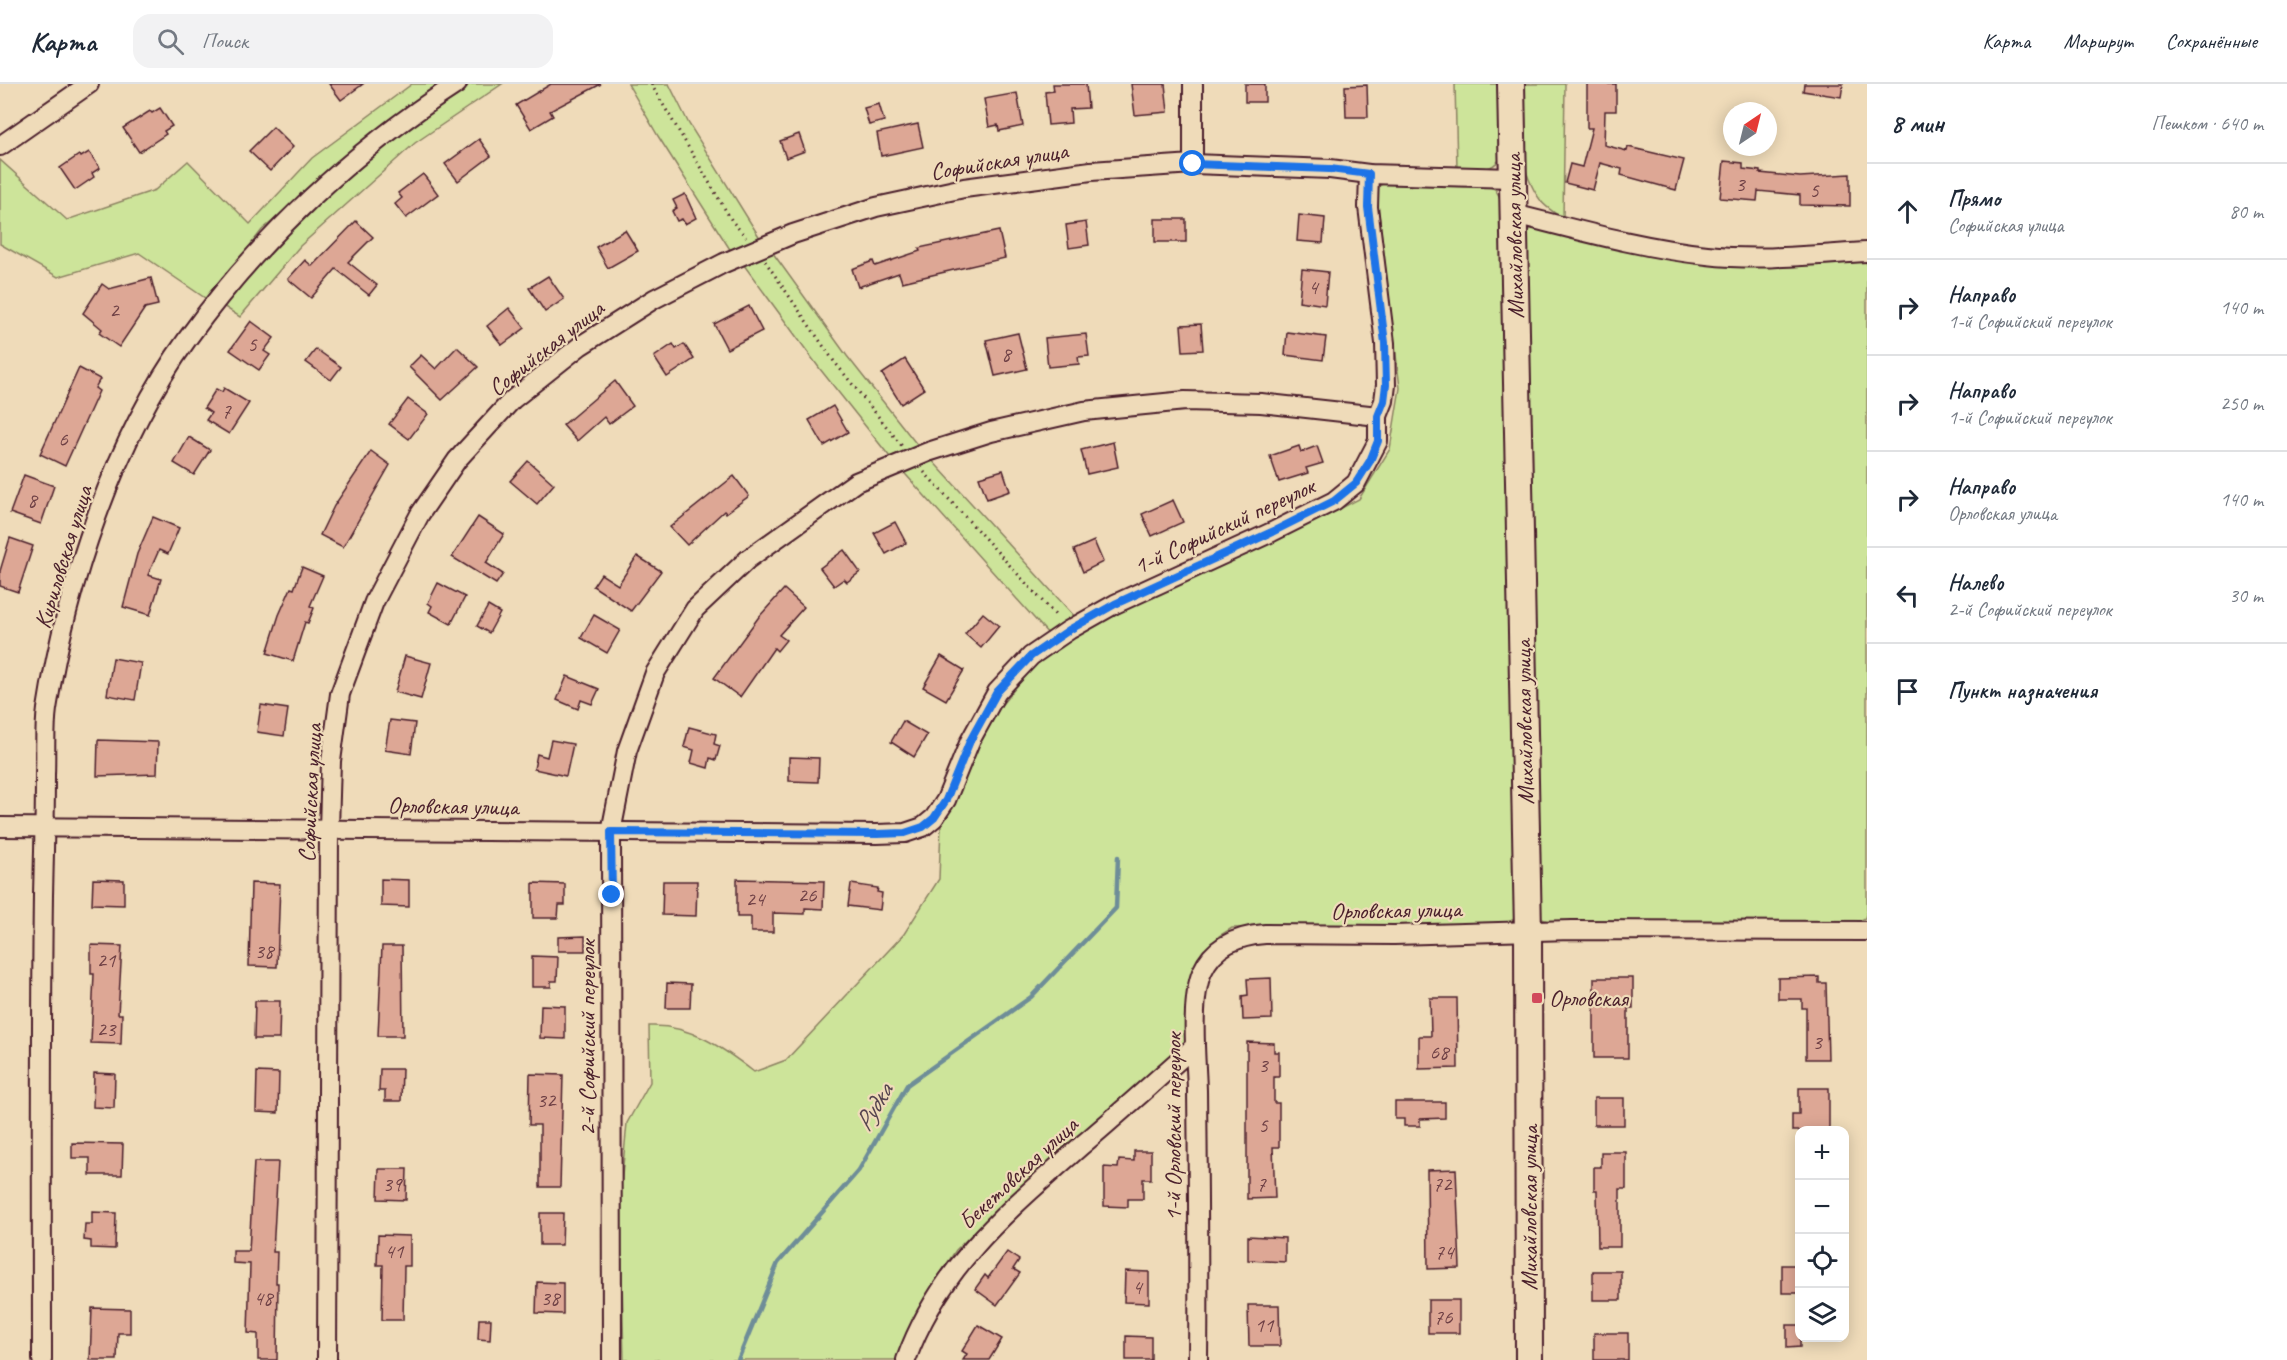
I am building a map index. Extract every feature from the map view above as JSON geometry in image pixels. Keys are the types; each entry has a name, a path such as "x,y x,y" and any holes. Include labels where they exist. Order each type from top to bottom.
{"street":[{"path":"0,146 89,84"},
{"name":"Кириловская улица","path":"42,1360 46,713 68,602 116,469 151,397 187,339 263,243 359,156 424,105 457,84"},
{"path":"1193,84 1193,164"},
{"name":"Михайловская улица","path":"1511,84 1528,931 1528,1360"},
{"name":"Софийская улица","path":"327,1360 329,829 331,761 339,706 355,648 374,602 420,514 457,460 512,400 580,346 654,299 793,234 876,207 964,188 1091,171 1193,164 1330,169 1369,174 1513,178"},
{"name":"1-й Софийский переулок","path":"905,833 923,827 934,818 946,800 970,741 997,692 1031,656 1069,630 1115,604 1334,501 1356,483 1370,461 1378,441 1378,416 1384,401 1386,385 1385,343 1368,207 1369,174"},
{"path":"1514,214 1617,241 1708,255 1771,256 1867,252"},
{"name":"2-й Софийский переулок","path":"612,1360 611,832 627,751 655,673 695,609 748,559 856,482 938,448 991,432 1084,411 1185,401 1261,403 1378,416"},
{"name":"Орловская улица","path":"0,827 905,833"},
{"name":"Орловская улица","path":"1265,934 1867,931"},
{"name":"1-й Орловский переулок","path":"1198,1360 1195,1046 1198,989 1202,971 1220,947 1248,936 1265,934"},
{"name":"Бекетовская улица","path":"906,1360 930,1304 962,1258 1025,1195 1195,1046"}],"path":[{"path":"651,84 732,221 757,249"}],"green space":[{"path":"412,84 444,84 351,155 262,230 208,300 139,253 58,277 0,244 0,160 67,220 155,190 188,161 250,224 312,158"},
{"path":"470,84 502,84 415,143 300,246 240,317 223,306 274,241 314,204 437,105"},
{"path":"628,84 669,84 689,124 760,238 731,251"},
{"path":"1455,84 1504,84 1507,117 1506,142 1498,161 1490,167 1457,169"},
{"path":"1519,84 1565,84 1563,219 1541,201 1527,175 1521,145"},
{"path":"1390,180 1482,184 1495,189 1503,203 1516,918 1505,924 1232,928 1219,936 1199,959 1190,1038 1178,1052 1041,1171 1038,1170 956,1250 938,1277 898,1360 624,1360 620,1197 627,1123 650,1082 649,1026 664,1026 692,1033 718,1046 754,1072 786,1060 904,934 939,879 941,825 967,766 990,719 1034,665 1058,644 1168,585 1326,516 1359,499 1390,449 1400,388 1377,198 1379,186"},
{"path":"1544,228 1657,255 1867,260 1867,911 1865,918 1856,923 1552,923 1540,918 1525,230"},
{"path":"770,249 847,356 918,446 890,457 820,369 741,261"},
{"path":"929,457 1077,619 1050,636 899,467"}],"building":[{"path":"329,84 363,84 341,100"},
{"path":"551,84 601,84 550,111 553,116 531,129 516,105"},
{"path":"1053,84 1086,84 1088,108 1070,109 1071,123 1048,125 1045,92 1054,91"},
{"path":"1131,84 1165,84 1168,112 1135,115"},
{"path":"1245,84 1265,84 1265,102 1245,102"},
{"path":"1587,84 1616,84 1616,111 1605,111 1604,145 1627,151 1628,147 1684,160 1676,190 1621,175 1622,169 1600,163 1593,190 1565,183 1570,164 1582,167 1592,128 1587,128"},
{"path":"1804,84 1843,84 1841,97 1803,91"},
{"path":"1367,85 1368,117 1346,117 1345,86"},
{"path":"1017,93 1023,126 999,131 998,125 989,127 984,99"},
{"path":"879,104 884,121 869,125 864,108"},
{"path":"160,108 172,126 164,131 166,134 139,152 123,128 150,111 152,113"},
{"path":"918,124 923,147 881,156 877,133"},
{"path":"273,127 293,147 270,171 249,151"},
{"path":"799,134 805,151 786,158 780,141"},
{"path":"479,139 491,156 458,181 445,164"},
{"path":"89,152 100,168 92,173 94,177 75,190 60,168 79,155 81,157"},
{"path":"1724,161 1743,163 1743,169 1760,171 1760,173 1800,177 1850,174 1850,206 1800,205 1800,195 1758,191 1757,201 1720,198"},
{"path":"423,174 438,194 406,218 395,204 402,198 398,193"},
{"path":"685,194 696,218 685,224 682,219 677,221 672,211 677,208 673,200"},
{"path":"1299,215 1325,218 1323,243 1297,241"},
{"path":"1155,219 1186,219 1186,242 1155,242"},
{"path":"356,221 373,237 348,262 377,285 369,295 336,269 311,298 288,279 305,260 312,266"},
{"path":"1086,222 1089,245 1069,248 1066,225"},
{"path":"625,230 638,251 608,268 596,247"},
{"path":"999,231 1005,258 902,282 899,273 858,287 852,269 873,261 875,266 920,251 919,248"},
{"path":"1302,269 1328,272 1325,305 1299,301"},
{"path":"548,276 564,299 545,312 529,288"},
{"path":"151,278 158,305 145,308 119,347 99,333 102,329 83,313 102,284 109,289"},
{"path":"749,306 762,331 727,349 714,324"},
{"path":"509,308 525,328 502,345 487,326"},
{"path":"251,321 274,338 264,351 270,355 259,370 230,350"},
{"path":"1201,324 1203,350 1183,351 1181,325"},
{"path":"1287,332 1326,337 1323,360 1285,355"},
{"path":"1018,333 1027,369 995,376 986,340"},
{"path":"1086,334 1089,356 1078,357 1079,364 1048,367 1045,338"},
{"path":"673,344 676,349 684,344 694,359 667,377 654,357"},
{"path":"457,347 478,367 442,400 409,367 421,355 436,369"},
{"path":"316,349 341,367 331,380 306,362"},
{"path":"905,359 924,389 901,404 882,374"},
{"path":"79,368 100,379 95,388 99,391 65,466 40,454"},
{"path":"615,381 633,406 609,424 604,417 577,441 563,425"},
{"path":"224,388 249,403 229,434 206,420 211,413 204,408 216,389 222,392"},
{"path":"408,399 428,414 409,439 389,424"},
{"path":"833,406 848,432 824,446 809,420"},
{"path":"189,437 210,450 194,475 174,463"},
{"path":"1113,442 1118,467 1087,474 1081,450"},
{"path":"1299,446 1301,452 1317,446 1323,463 1306,468 1308,473 1279,482 1270,456"},
{"path":"371,451 390,465 343,547 320,535 334,506"},
{"path":"528,461 554,484 537,504 510,481"},
{"path":"1003,470 1010,491 987,499 979,477"},
{"path":"24,475 54,486 41,524 10,513"},
{"path":"734,476 749,496 726,513 724,511 687,545 670,527"},
{"path":"1173,500 1183,522 1152,536 1142,514"},
{"path":"153,517 179,528 168,554 159,550 148,575 161,579 150,615 123,607 137,554"},
{"path":"478,517 504,534 486,563 503,574 496,584 452,557"},
{"path":"895,522 906,543 886,554 874,533"},
{"path":"10,538 33,546 18,592 0,586 0,571"},
{"path":"1094,541 1103,562 1083,572 1074,550"},
{"path":"844,550 860,572 847,582 844,579 834,586 820,568"},
{"path":"637,556 661,571 631,611 593,586 601,574 618,585"},
{"path":"302,567 323,576 310,606 314,608 308,623 305,622 293,661 267,653 279,615 291,588 294,589"},
{"path":"438,583 465,597 451,624 429,612 432,606 428,603"},
{"path":"784,589 804,607 779,635 786,640 777,651 774,648 740,697 714,678 758,618"},
{"path":"488,606 500,613 489,633 477,626"},
{"path":"983,613 999,626 981,648 965,634"},
{"path":"594,615 620,630 607,653 581,638"},
{"path":"405,656 431,663 421,699 395,692"},
{"path":"941,656 964,670 946,700 923,687"},
{"path":"113,658 141,663 135,700 107,695"},
{"path":"567,676 599,689 592,704 581,700 578,709 557,700"},
{"path":"261,705 288,709 284,736 257,732"},
{"path":"390,720 415,723 411,754 385,750"},
{"path":"903,721 927,735 914,757 891,742"},
{"path":"689,727 716,734 714,744 720,746 716,760 710,758 708,768 691,763 694,750 684,747"},
{"path":"98,740 158,742 157,774 97,776"},
{"path":"551,740 573,744 566,776 534,769 537,754 547,757"},
{"path":"789,757 819,758 818,782 789,781"},
{"path":"93,879 124,880 124,905 92,904"},
{"path":"381,879 409,880 409,907 381,906"},
{"path":"737,879 824,881 823,909 805,908 805,914 773,913 773,932 751,932 751,917 737,917"},
{"path":"663,881 697,881 696,916 662,915"},
{"path":"251,883 280,884 277,967 249,966"},
{"path":"533,883 565,884 565,905 559,905 558,918 533,918"},
{"path":"851,884 878,888 877,892 882,893 880,910 848,906"},
{"path":"585,936 585,951 558,951 558,937"},
{"path":"91,945 122,946 118,1014 122,1014 121,1044 91,1043 94,974 91,974"},
{"path":"382,946 402,946 403,1036 378,1036"},
{"path":"532,956 558,957 557,981 551,981 551,987 532,987"},
{"path":"1819,977 1819,983 1826,983 1828,1059 1806,1059 1806,1008 1802,1008 1802,999 1778,999 1778,978"},
{"path":"1271,978 1272,1019 1243,1020 1242,996 1248,995 1247,979"},
{"path":"1594,978 1633,978 1633,1008 1628,1008 1628,1058 1594,1058"},
{"path":"667,983 691,984 690,1008 666,1008"},
{"path":"1430,998 1457,998 1458,1068 1419,1069 1419,1036 1431,1036"},
{"path":"255,1001 280,1001 279,1039 254,1039"},
{"path":"541,1005 565,1006 565,1039 540,1038"},
{"path":"1247,1042 1274,1043 1274,1052 1279,1052 1279,1077 1274,1077 1274,1103 1279,1103 1279,1147 1273,1147 1275,1198 1247,1199"},
{"path":"380,1069 402,1069 401,1101 385,1101 385,1091 379,1091"},
{"path":"257,1072 279,1073 278,1113 256,1112"},
{"path":"94,1073 115,1074 114,1108 93,1107"},
{"path":"530,1074 563,1075 560,1187 540,1187 540,1125 529,1125"},
{"path":"1799,1088 1829,1088 1829,1126 1795,1126 1795,1131 1792,1131 1792,1114 1799,1114"},
{"path":"1594,1098 1624,1098 1624,1125 1594,1125"},
{"path":"1395,1102 1445,1102 1445,1118 1420,1119 1420,1126 1404,1126 1404,1119 1395,1119"},
{"path":"72,1143 123,1144 122,1175 90,1175 90,1158 72,1158"},
{"path":"1134,1151 1151,1151 1151,1179 1143,1179 1143,1199 1128,1199 1128,1207 1104,1206 1104,1167 1118,1168 1119,1160 1134,1161"},
{"path":"1601,1152 1626,1152 1626,1189 1620,1189 1620,1247 1598,1247 1597,1190 1594,1190 1594,1167 1601,1167"},
{"path":"254,1162 278,1162 273,1252 277,1252 277,1360 258,1360 258,1334 248,1333 250,1264 233,1263 233,1251 249,1251"},
{"path":"379,1169 407,1169 406,1200 378,1199"},
{"path":"1456,1169 1460,1268 1428,1269 1427,1170"},
{"path":"92,1212 116,1213 115,1249 91,1248 91,1241 84,1240 85,1224 92,1224"},
{"path":"540,1213 563,1213 562,1245 540,1245"},
{"path":"378,1235 410,1236 410,1266 404,1266 403,1320 382,1320 383,1265 377,1265"},
{"path":"1248,1236 1285,1238 1285,1262 1248,1260"},
{"path":"1007,1252 1019,1260 1013,1269 1020,1273 997,1305 975,1289 985,1275 988,1278"},
{"path":"1782,1265 1795,1265 1795,1293 1782,1293"},
{"path":"1125,1271 1149,1272 1149,1303 1124,1302"},
{"path":"1593,1271 1621,1271 1621,1300 1593,1300"},
{"path":"537,1282 563,1283 563,1314 536,1313"},
{"path":"1428,1300 1459,1300 1459,1333 1428,1333"},
{"path":"1248,1305 1279,1305 1280,1346 1249,1346"},
{"path":"92,1308 130,1309 130,1333 118,1333 117,1360 90,1360"},
{"path":"479,1319 491,1319 490,1340 478,1339"},
{"path":"978,1325 1002,1339 989,1360 963,1360 967,1354 962,1351"},
{"path":"1787,1325 1795,1325 1795,1342 1800,1342 1800,1347 1787,1348"},
{"path":"1594,1333 1628,1333 1628,1360 1594,1360"},
{"path":"1126,1336 1151,1337 1151,1360 1126,1360"}],"waterway":[{"name":"Рудка","path":"738,1360 778,1263 859,1170 907,1085 1031,997 1116,908 1118,857"}],"place":[{"name":"Орловская","path":"1537,998"}],"route":[{"path":"612,895 611,832 877,834 905,833 923,827 934,818 946,800 970,741 997,692 1031,656 1069,630 1115,604 1334,501 1356,483 1370,461 1378,441 1378,416 1384,401 1386,385 1385,343 1368,207 1369,174 1330,169 1193,164"}]}
